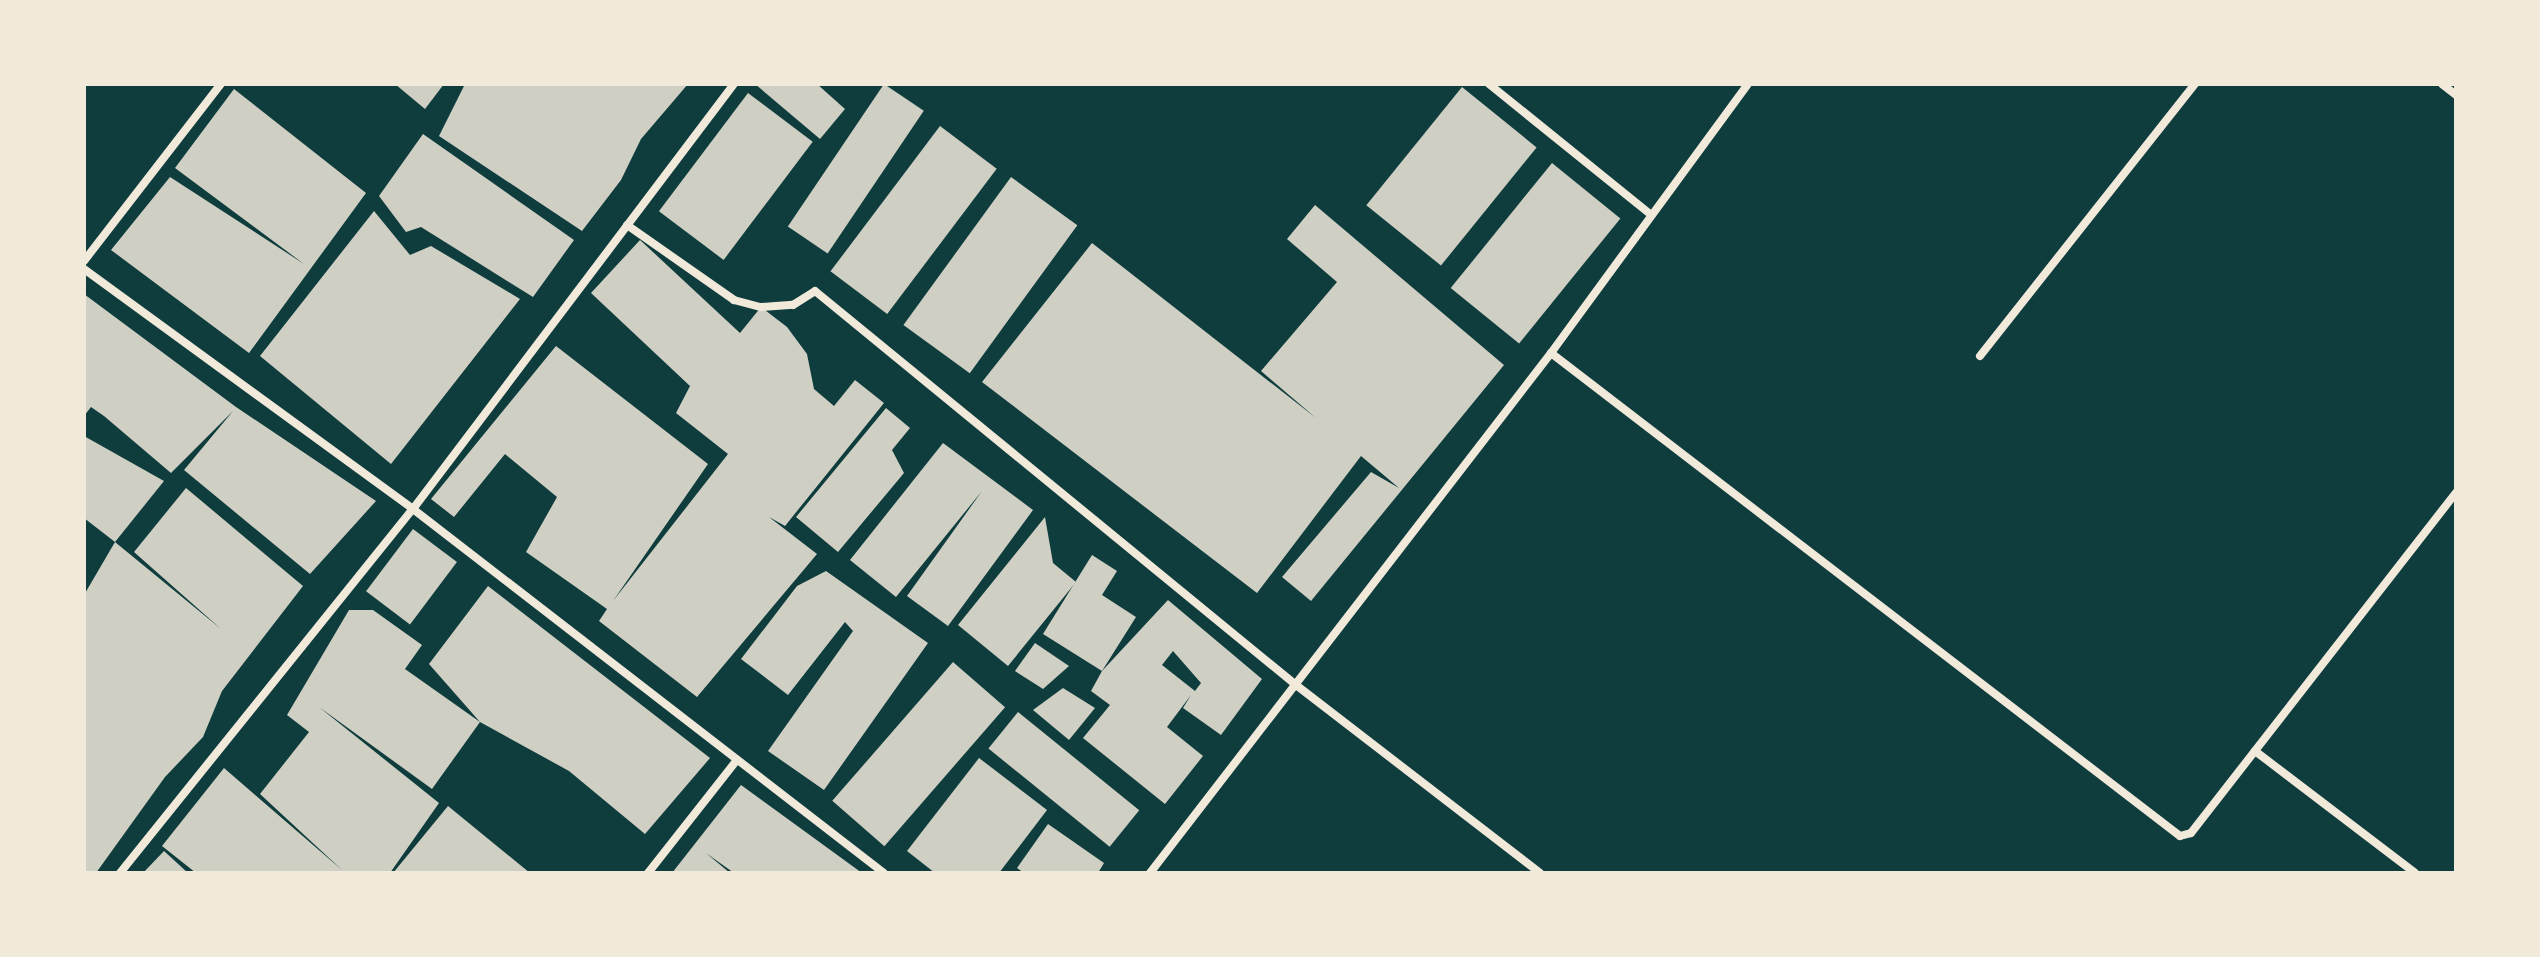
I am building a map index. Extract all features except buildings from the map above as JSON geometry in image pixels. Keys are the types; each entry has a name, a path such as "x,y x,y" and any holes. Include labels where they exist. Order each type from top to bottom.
{"street":[{"path":"84,261 221,84"},
{"path":"120,873 413,509 734,84"},
{"path":"1489,84 1650,214"},
{"path":"1150,873 1551,353 1748,84"},
{"path":"1980,356 2195,84"},
{"path":"2442,84 2456,95"},
{"path":"627,225 734,300 761,307 793,305 815,291 1296,685 1540,873"},
{"path":"84,269 413,509 884,873"},
{"path":"1551,353 2180,836 2191,833 2456,492"},
{"path":"2255,751 2415,873"},
{"path":"648,873 737,760"}]}
